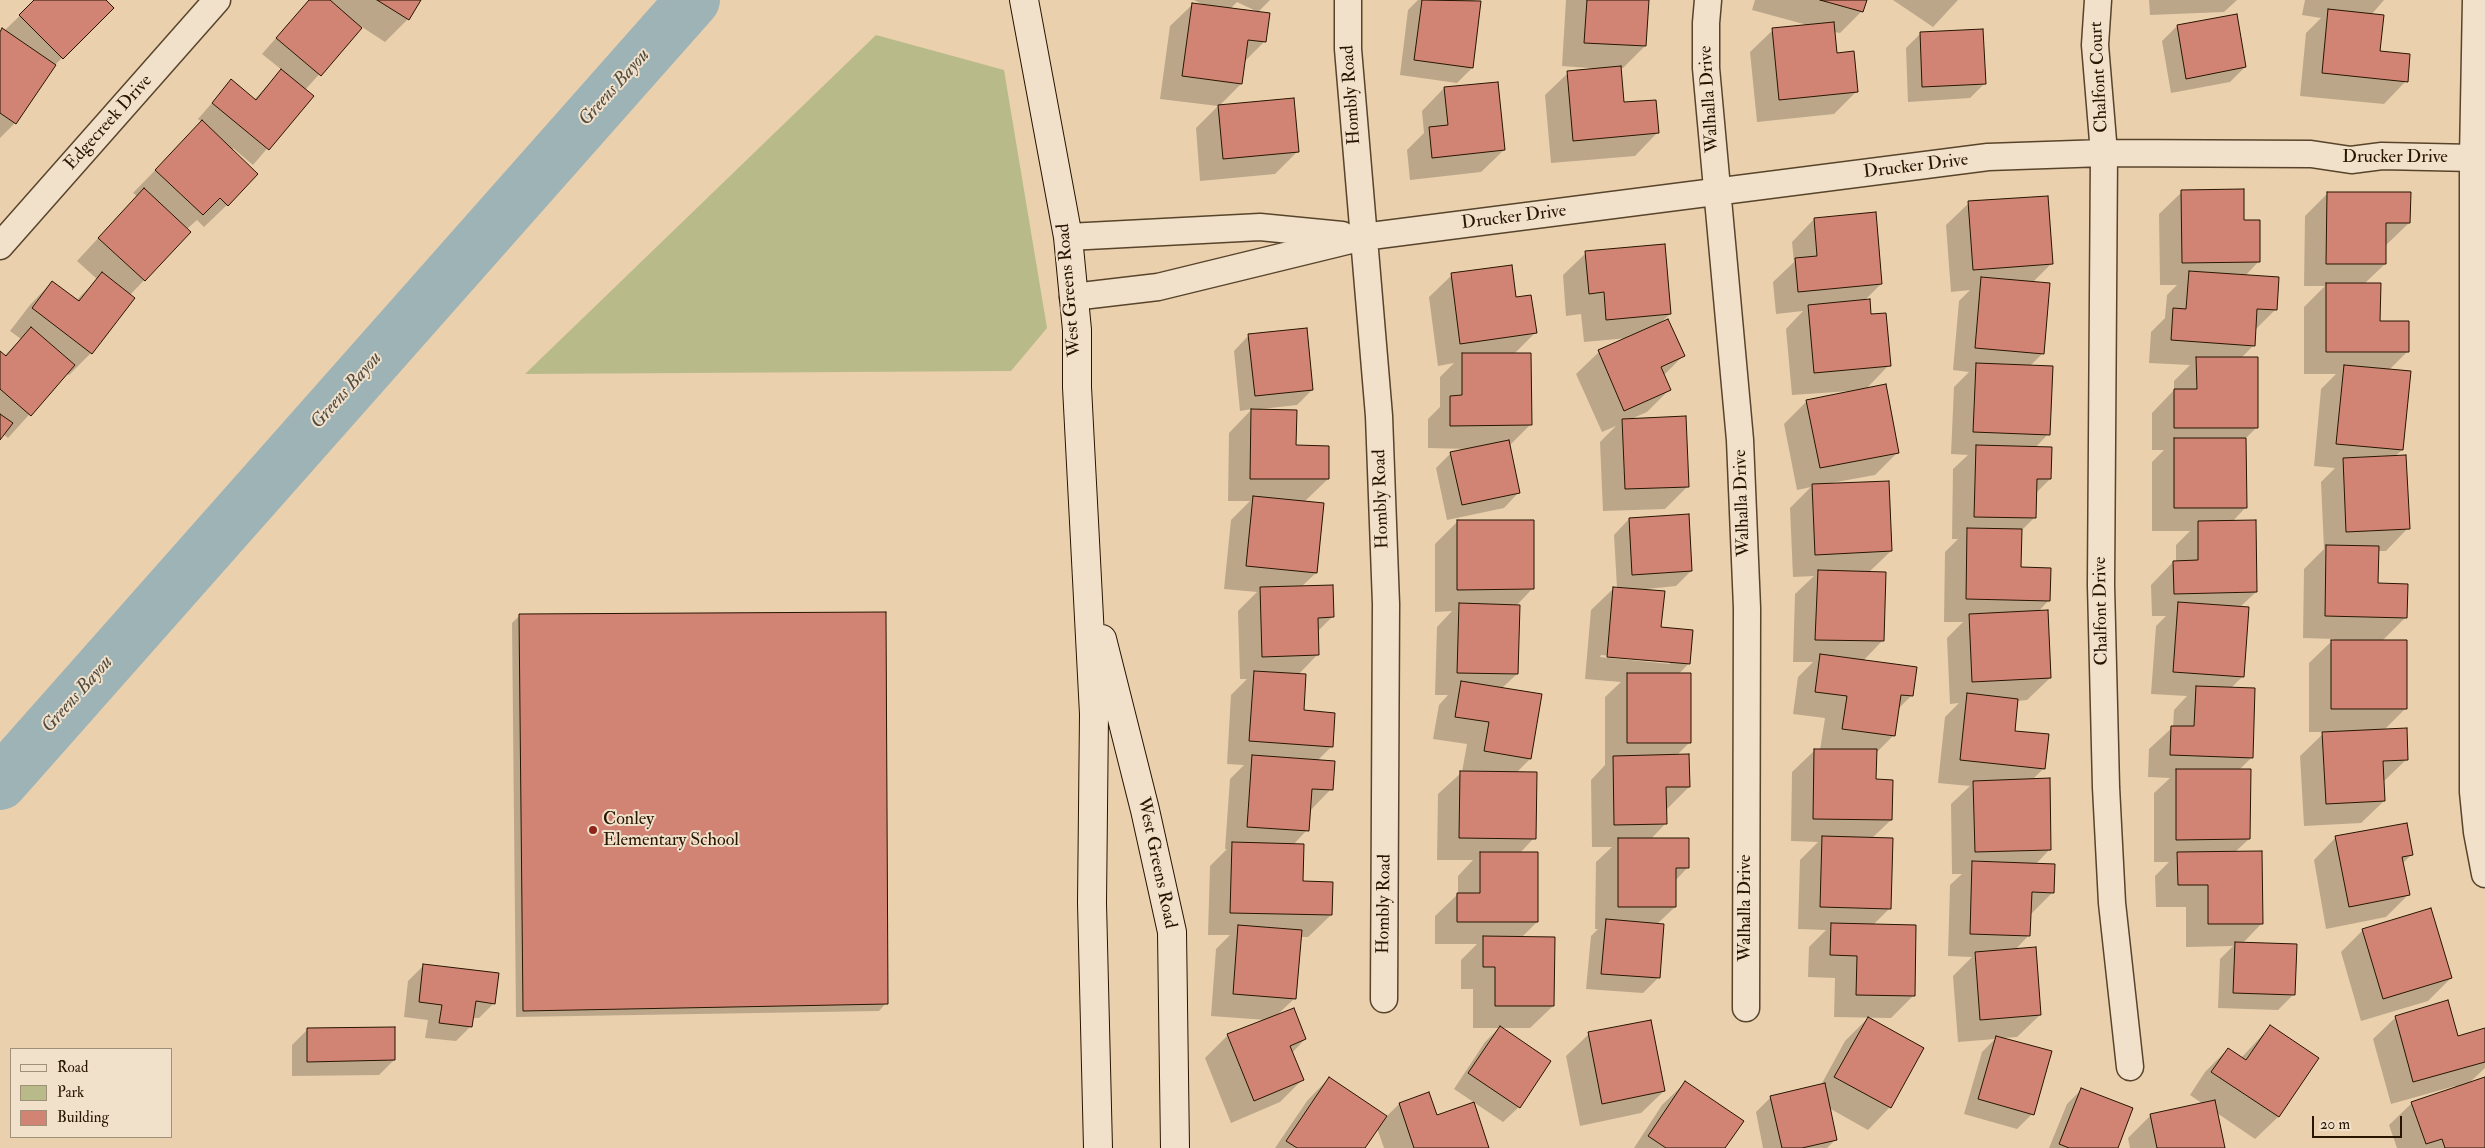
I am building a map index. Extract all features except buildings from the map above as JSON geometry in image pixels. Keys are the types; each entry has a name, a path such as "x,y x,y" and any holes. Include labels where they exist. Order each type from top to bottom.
{"main road":[{"name":"West Greens Road","path":"1024,0 1068,237 1074,296 1094,714 1092,903 1098,1148"},
{"name":"West Greens Road","path":"1088,584 1145,810 1172,932 1174,1148"}],"street":[{"name":"Edgecreek Drive","path":"0,246 218,0"},
{"name":"Hombly Road","path":"1348,0 1348,49 1362,237 1379,416 1386,604 1384,999"},
{"name":"Walhalla Drive","path":"1708,0 1706,68 1740,440 1747,608 1746,1008"},
{"name":"Chalfont Court","path":"2098,0 2095,45 2104,153"},
{"path":"2476,0 2473,158 2479,412 2474,792 2477,832 2485,874"},
{"name":"Drucker Drive","path":"1074,296 1158,287 1362,237 1988,157 2104,153 2311,154 2351,160 2382,156 2473,158"},
{"name":"Chalfont Drive","path":"2104,153 2101,585 2106,787 2112,903 2130,1067"},
{"name":"Drucker Drive","path":"1068,237 1260,227 1362,237"}],"green space":[{"path":"876,35 1004,70 1047,328 1011,371 525,374"}],"waterway":[{"name":"Greens Bayou","path":"0,783 693,0"}],"place":[{"name":"Conley Elementary School","path":"593,830"}]}
